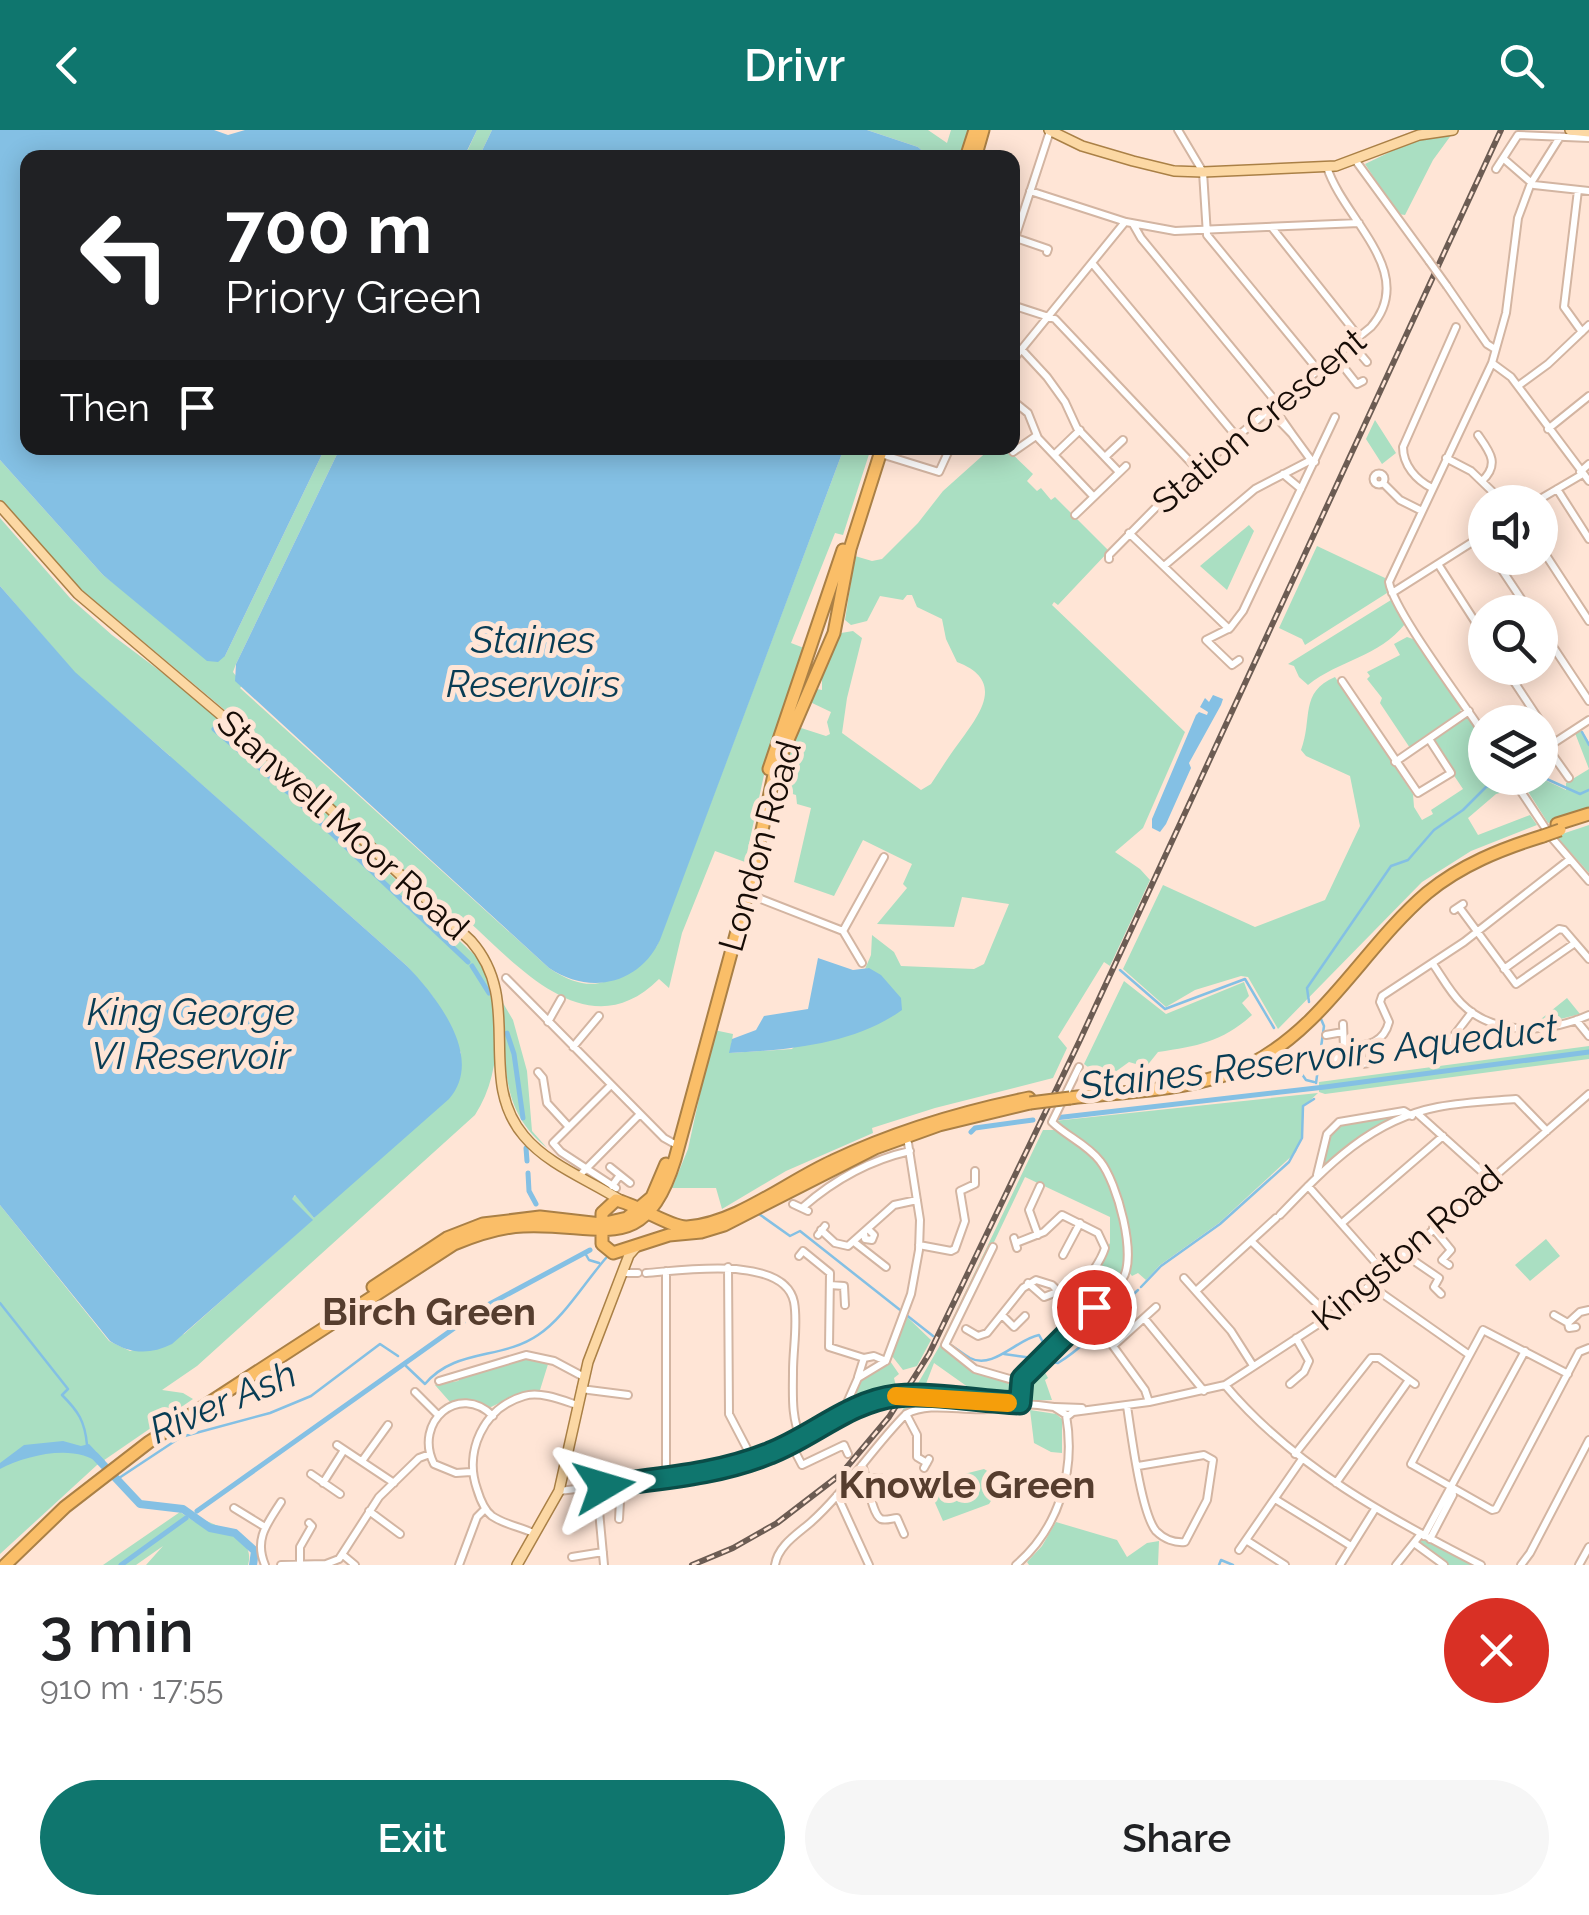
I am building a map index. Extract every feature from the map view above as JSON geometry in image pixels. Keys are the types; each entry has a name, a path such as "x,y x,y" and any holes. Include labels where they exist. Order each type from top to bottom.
{"highway":[{"name":"London Road","path":"664,1190 746,894 775,770 820,670 837,620 850,549 878,455"},
{"path":"2,1563 120,1459 454,1244 494,1230 524,1226 582,1227 602,1219 627,1226 641,1210 656,1190 673,1143 746,874 770,764 878,455"},
{"path":"806,662 825,617 832,614 837,620"},
{"path":"806,662 811,674 820,670"},
{"path":"606,1250 602,1219 616,1191 641,1210 682,1227 714,1221 807,1173 908,1137 1030,1101 1200,1080 1253,1062 1299,1030 1438,884 1483,858 1589,817"},
{"path":"606,1250 724,1224 832,1168 908,1137"},
{"path":"641,1210 664,1190"},
{"path":"656,1239 663,1230 664,1190"},
{"path":"582,1227 606,1250"}],"main road":[{"path":"1049,130 1082,146 1133,161 1174,171 1203,172 1327,166 1356,161 1419,134 1453,130"},
{"path":"1570,130 1589,135"},
{"name":"Stanwell Moor Road","path":"0,506 78,594 388,860 480,951 494,974 498,993 502,1086 511,1118 535,1148 583,1171 596,1184 616,1191"},
{"path":"596,1184 602,1219"},
{"path":"608,1308 628,1256 638,1246"},
{"path":"517,1565 558,1491 584,1377 619,1270 618,1261 606,1250"}],"street":[{"path":"1020,225 1049,130"},
{"path":"1178,130 1203,172 1206,232 1318,370"},
{"path":"1496,169 1515,136 1589,135"},
{"path":"1468,708 1392,593 1390,578 1492,363 1507,310 1518,220 1532,184 1560,137"},
{"path":"1504,159 1532,184 1589,190"},
{"path":"1356,161 1487,344 1495,349"},
{"name":"Station Crescent","path":"1109,559 1108,554 1197,469 1371,327 1384,308 1388,283 1384,266 1327,166"},
{"path":"1518,386 1586,328 1564,308 1578,190"},
{"path":"1030,191 1129,223 1174,232 1358,224"},
{"path":"1075,515 1122,469 1080,430 1047,376 1022,350 1129,223"},
{"path":"1129,223 1313,461"},
{"path":"1272,228 1359,337"},
{"path":"1020,238 1037,240 1048,252"},
{"path":"1092,263 1236,438"},
{"path":"1020,307 1049,316 1197,469"},
{"path":"1432,488 1418,480 1405,460 1403,447 1453,329"},
{"path":"1351,343 1366,363"},
{"path":"1335,356 1357,384 1363,381"},
{"path":"1492,363 1508,372 1589,481"},
{"path":"1548,429 1589,396"},
{"path":"1020,406 1028,413 1036,436 1093,496"},
{"path":"1240,660 1232,665 1206,640 1229,629 1244,611 1336,417"},
{"path":"1054,454 1080,430"},
{"path":"1478,435 1493,462 1492,470 1482,481"},
{"path":"1020,447 1036,436"},
{"path":"1105,457 1123,440"},
{"path":"893,455 937,472 942,470 947,455"},
{"path":"1446,458 1472,471 1486,485"},
{"path":"1164,566 1242,499 1281,474 1313,461"},
{"path":"1558,488 1589,464"},
{"path":"1281,474 1301,489"},
{"path":"1383,483 1400,500 1422,511"},
{"path":"1558,491 1589,538"},
{"path":"1129,534 1229,629"},
{"path":"1392,593 1468,547"},
{"path":"1438,564 1468,611"},
{"path":"1558,574 1589,621"},
{"path":"1558,654 1589,701"},
{"path":"1342,681 1418,793 1452,773 1428,738"},
{"path":"1395,762 1468,711"},
{"path":"1558,740 1589,720"},
{"path":"1558,762 1569,778"},
{"path":"1524,795 1589,881"},
{"path":"843,930 884,856"},
{"path":"1322,1061 1335,1059 1344,1048 1382,1038 1389,1027 1380,1002 1382,996 1477,932 1570,859"},
{"path":"746,894 843,930 862,962"},
{"path":"1459,907 1514,983 1520,984 1576,943"},
{"path":"1504,969 1559,929 1589,959"},
{"path":"1433,964 1458,1000 1496,1024 1524,1028 1589,1015"},
{"path":"506,978 611,1086 673,1143"},
{"path":"548,1022 552,1008 561,999"},
{"path":"1446,1047 1472,1012"},
{"path":"573,1048 594,1031 599,1016"},
{"path":"1576,1020 1589,1036"},
{"path":"1326,1034 1343,1028 1344,1048"},
{"path":"1360,1046 1362,1064 1375,1062"},
{"path":"1020,1403 1020,1382 1122,1280 1129,1264 1116,1189 1100,1161 1084,1144 1052,1122 1078,1067"},
{"path":"538,1072 543,1078 547,1103 569,1127"},
{"path":"611,1086 553,1146 616,1191 620,1175"},
{"name":"Kingston Road","path":"558,1491 713,1472 753,1460 842,1415 894,1396 1020,1403 1068,1411 1150,1402 1224,1385 1330,1316 1589,1094"},
{"path":"1196,1291 1364,1136 1438,1107 1516,1099 1547,1130"},
{"path":"1317,1176 1327,1134 1339,1122 1404,1111 1443,1136 1490,1180"},
{"path":"583,1171 640,1114"},
{"path":"1342,1223 1443,1136"},
{"path":"793,1204 806,1209 833,1184 908,1137 917,1200 916,1274 886,1361 858,1378"},
{"path":"610,1167 630,1183"},
{"path":"919,1246 955,1249 965,1222 960,1190 975,1184 977,1172"},
{"path":"1038,1235 1030,1207 1040,1186"},
{"path":"1308,1186 1384,1271"},
{"path":"821,1230 835,1242 848,1246 894,1205 917,1200"},
{"path":"1016,1243 1038,1235 1058,1216 1098,1232 1105,1243 1100,1261 1086,1282 1098,1304"},
{"path":"1062,1250 1080,1223"},
{"path":"1433,1228 1451,1250 1442,1260 1450,1266"},
{"path":"1251,1241 1330,1316"},
{"path":"854,1242 886,1267"},
{"path":"993,1248 946,1348 975,1369 1020,1382"},
{"path":"799,1256 803,1251 828,1270 830,1347 886,1361"},
{"path":"1404,1254 1439,1278 1434,1287 1440,1294"},
{"path":"623,1273 728,1267 774,1279 793,1298 793,1420 800,1439"},
{"path":"728,1267 729,1414 753,1460"},
{"path":"666,1272 666,1478"},
{"path":"1184,1278 1231,1331 1252,1364"},
{"path":"966,1329 975,1336 983,1335 1028,1284 1044,1281 1073,1302 1084,1317"},
{"path":"1028,1284 1044,1298 1057,1292"},
{"path":"1370,1284 1468,1354"},
{"path":"830,1285 844,1286 845,1304"},
{"path":"1150,1402 1146,1390 1113,1349 1156,1307"},
{"path":"1554,1314 1572,1325 1580,1312 1589,1310"},
{"path":"1002,1314 1014,1327 1025,1316"},
{"path":"1144,1318 1204,1391"},
{"path":"1568,1374 1482,1326 1408,1465 1492,1510 1498,1506 1568,1374 1579,1352 1589,1348"},
{"path":"1290,1384 1309,1362 1296,1338"},
{"path":"1396,1565 1425,1536 1525,1351"},
{"path":"439,1382 526,1354 554,1360 584,1377"},
{"path":"842,1415 864,1358"},
{"path":"1240,1550 1275,1499 1298,1456 1371,1358 1378,1358 1412,1382 1336,1483"},
{"path":"1224,1385 1256,1421 1336,1483 1375,1509 1481,1565"},
{"path":"581,1388 628,1395"},
{"path":"536,1534 492,1516 486,1509 472,1476 476,1442 492,1416 527,1395 577,1404"},
{"path":"416,1396 438,1414"},
{"path":"847,1400 852,1411"},
{"path":"775,1565 782,1549 837,1495 906,1414 922,1408 970,1410 1010,1403"},
{"path":"472,1476 438,1467 430,1454 428,1436 438,1414 448,1407 460,1404 484,1408 492,1416"},
{"path":"1126,1406 1138,1466 1147,1510 1158,1532 1175,1542 1185,1542 1208,1500 1215,1465 1204,1455 1138,1466"},
{"path":"1016,1565 1041,1539 1058,1506 1066,1473 1068,1411"},
{"path":"906,1414 917,1435 917,1456 927,1463"},
{"path":"362,1461 388,1425"},
{"path":"1521,1565 1589,1440"},
{"path":"791,1444 802,1465 844,1445 848,1454"},
{"path":"323,1483 341,1448 394,1484"},
{"path":"281,1565 326,1564 343,1556 370,1511 419,1458 430,1454"},
{"path":"862,1465 879,1517 897,1518 904,1534"},
{"path":"311,1474 340,1494"},
{"path":"867,1479 880,1478 886,1491"},
{"path":"619,1520 621,1484"},
{"path":"601,1486 604,1565"},
{"path":"837,1495 868,1565"},
{"path":"1275,1499 1351,1546"},
{"path":"264,1565 260,1539 281,1502"},
{"path":"234,1508 248,1512 265,1527"},
{"path":"459,1565 477,1518 486,1509"},
{"path":"1340,1565 1375,1509"},
{"path":"370,1511 384,1526 400,1534"},
{"path":"300,1564 300,1547 312,1526 309,1523"},
{"path":"1246,1540 1285,1565"},
{"path":"1414,1543 1444,1565"},
{"path":"1580,1565 1589,1547"},
{"path":"572,1557 603,1552"},
{"path":"343,1556 355,1565"}],"green space":[{"path":"477,130 492,130 482,150 468,150"},
{"path":"867,130 928,130 947,143 951,130 969,130 963,150 918,147"},
{"path":"1452,134 1433,160 1405,215 1398,214 1365,164 1419,138"},
{"path":"1375,420 1396,453 1382,464 1366,439"},
{"path":"322,455 337,455 236,664 233,672 242,684 243,679 248,680 240,688 549,968 581,983 607,981 657,946 841,455 869,455 843,535 835,533 791,643 804,648 771,743 745,862 715,851 682,933 669,988 659,979 633,998 607,1006 581,1003 532,978 467,920 463,924 270,748 58,570 0,500 0,460 103,575 206,653 210,647 212,652 207,654 225,656"},
{"path":"983,455 1013,455 1033,474 1027,481 1037,491 1041,488 1051,500 1055,497 1109,551 1058,605 1052,605 1185,732 1143,828 1115,852 1150,880 1110,966 1104,962 1058,1037 1067,1048 1053,1078 872,1128 873,1133 786,1171 722,1209 716,1188 672,1188 688,1149 714,1030 733,1034 730,1053 792,1049 869,968 865,969 871,955 872,935 894,952 901,966 974,969 984,964 1009,904 962,897 954,927 877,924 907,888 903,884 912,864 863,840 834,896 794,882 811,808 797,804 796,795 776,789 798,727 830,734 827,722 831,712 810,702 817,689 822,690 822,676 841,633 853,631 862,638 842,733 921,790 931,784 974,722 984,699 981,679 957,662 942,619 917,607 912,595 903,600 880,596 867,621 851,625 845,620 855,556 872,561 882,559 943,491"},
{"path":"0,518 70,598 112,635 208,707 488,968 497,1044 490,1081 475,1115 197,1366 162,1390 193,1399 97,1465 0,1554 0,1205 109,1341 130,1351 184,1334 312,1220 291,1199 296,1195 314,1218 461,1053 433,997 407,966 191,775 152,774 170,756 75,673 0,586"},
{"path":"1249,525 1254,531 1227,590 1200,566"},
{"path":"1317,546 1385,578 1387,593 1305,645 1302,639 1279,628"},
{"path":"1391,600 1405,624 1383,644 1308,685 1288,664"},
{"path":"1407,637 1416,640 1461,708 1460,714 1410,748 1367,679 1367,672 1400,655 1394,644"},
{"path":"1335,677 1413,794 1414,807 1422,820 1463,789 1431,741 1468,718 1468,795 1495,795 1468,818 1478,835 1530,815 1537,825 1471,851 1422,882 1278,1029 1248,977 1195,990 1166,1007 1123,969 1163,885 1255,927 1325,900 1360,826 1350,776 1301,750 1312,699 1324,683"},
{"path":"1581,729 1589,742 1589,769 1575,733"},
{"path":"1589,769 1589,810 1548,823 1530,795 1558,795 1558,786 1566,790 1566,783"},
{"path":"1589,825 1589,873 1556,836"},
{"path":"1124,981 1166,1014 1244,982 1249,996 1242,1003 1252,1015 1209,1041 1158,1052 1146,1067 1129,1062 1111,1075 1092,1070 1084,1064"},
{"path":"1567,998 1580,1014 1537,1025 1536,1023"},
{"path":"503,1003 513,1020 527,1071 532,1131 547,1148 531,1133 512,1100 505,1063"},
{"path":"1589,1046 1589,1059 1319,1092 1319,1082"},
{"path":"1318,1093 1304,1106 1296,1152 1219,1223 1160,1265 1146,1280 1127,1270 1097,1304 1086,1282 1110,1243 1110,1217 1025,1177 944,1347 978,1374 1019,1383 1017,1401 991,1397 994,1406 918,1405 902,1411 939,1347 1043,1130 1055,1130 1087,1145 1054,1121","holes":["934,1363 982,1397 924,1389"]},
{"path":"1404,1111 1412,1116 1376,1129 1322,1168 1326,1141 1339,1122"},
{"path":"1546,1239 1560,1256 1530,1281 1515,1265"},
{"path":"905,1315 931,1340 917,1366 903,1370 892,1356"},
{"path":"528,1356 549,1361 540,1390 525,1391 491,1407 450,1402 435,1385 458,1381 465,1375"},
{"path":"890,1361 899,1374 894,1378 897,1390 852,1407 850,1402 859,1383"},
{"path":"1040,1363 1052,1400 1021,1401 1025,1377"},
{"path":"1030,1410 1056,1414 1062,1419 1062,1453 1034,1443"},
{"path":"984,1469 1003,1469 1005,1479 989,1504 943,1521 929,1489"},
{"path":"180,1512 242,1540 249,1555 248,1565 146,1565 163,1546 136,1565 103,1565"},
{"path":"1056,1522 1117,1540 1127,1557 1147,1543 1159,1541 1158,1565 1029,1565 1027,1562"},
{"path":"1422,1539 1472,1565 1446,1565 1420,1544"}],"water":[{"path":"0,130 214,130 228,135 245,130 477,130 467,150 20,150 20,455 322,455 225,656 218,662 207,661 103,575 0,460"},
{"path":"492,130 867,130 921,150 482,150"},
{"name":"Staines Reservoirs","path":"337,455 841,455 660,940 639,967 612,981 580,981 549,968 235,681 236,664"},
{"name":"King George VI Reservoir","path":"0,586 75,672 407,966 443,1011 459,1047 459,1083 449,1099 314,1218 295,1195 292,1199 313,1220 172,1344 156,1350 133,1351 110,1341 0,1205"},
{"path":"1213,695 1223,699 1221,705 1189,763 1191,768 1160,832 1152,828 1152,819 1196,715 1207,715 1200,707 1205,698 1209,702"},
{"path":"818,958 853,970 869,968 881,975 901,998 902,1010 862,1031 819,1044 729,1053 732,1039 756,1030 764,1016 808,1009"},
{"path":"63,1441 89,1444 105,1461 101,1465 78,1454 51,1454 0,1469 0,1463 24,1445"}],"waterway":[{"name":"Staines Reservoirs Aqueduct","path":"214,729 288,792"},
{"path":"1582,732 1589,745"},
{"name":"River Ash","path":"1558,784 1580,794 1589,790"},
{"name":"Staines Reservoirs Aqueduct","path":"291,795 468,962"},
{"name":"River Ash","path":"1309,1002 1307,988 1391,866 1408,860 1434,830 1478,795"},
{"name":"Staines Reservoirs Aqueduct","path":"472,966 489,993"},
{"path":"1120,970 1165,1009 1245,979 1274,1028"},
{"name":"River Ash","path":"1316,1083 1324,1026 1321,1019"},
{"name":"Staines Reservoirs Aqueduct","path":"507,1033 523,1118"},
{"name":"Staines Reservoirs Aqueduct","path":"1055,1118 1589,1052"},
{"path":"1289,1056 1306,1080 1314,1082"},
{"name":"River Ash","path":"1141,1287 1161,1266 1220,1224 1289,1162 1302,1138 1303,1106 1314,1099"},
{"name":"Staines Reservoirs Aqueduct","path":"971,1132 975,1128 1033,1120"},
{"name":"Staines Reservoirs Aqueduct","path":"526,1148 527,1161"},
{"name":"Staines Reservoirs Aqueduct","path":"528,1173 529,1191 536,1204"},
{"name":"River Ash","path":"759,1214 790,1236 800,1231 933,1336"},
{"name":"Staines Reservoirs Aqueduct","path":"197,1511 484,1307 590,1250"},
{"path":"585,1253 589,1260 599,1263"},
{"name":"River Ash","path":"406,1366 425,1384 464,1359 524,1343 556,1320 606,1258"},
{"name":"River Ash","path":"1045,1361 1058,1363 1069,1355 1138,1290"},
{"path":"0,1303 68,1389 62,1395 80,1417 87,1445"},
{"name":"River Ash","path":"949,1344 979,1361 996,1357 1039,1335 1044,1353"},
{"name":"River Ash","path":"116,1480 181,1437 270,1413 311,1396 380,1344 398,1356"},
{"name":"River Ash","path":"1004,1354 1040,1359"},
{"path":"95,1456 140,1504 183,1509 210,1528 235,1533 255,1551 253,1565"},
{"name":"Staines Reservoirs Aqueduct","path":"121,1565 186,1518"},
{"path":"1219,1565 1221,1560 1233,1565"}],"railway":[{"path":"692,1565 777,1523 841,1474 889,1417 929,1354 1080,1040 1501,130"}],"slow traffic":[{"path":"896,1396 1008,1403"}],"district":[{"name":"Birch Green","path":"429,1312"},
{"name":"Knowle Green","path":"967,1485"}],"route":[{"path":"604,1486 696,1475 733,1466 791,1444 842,1415 894,1396 1020,1403 1022,1379 1094,1307"}]}
